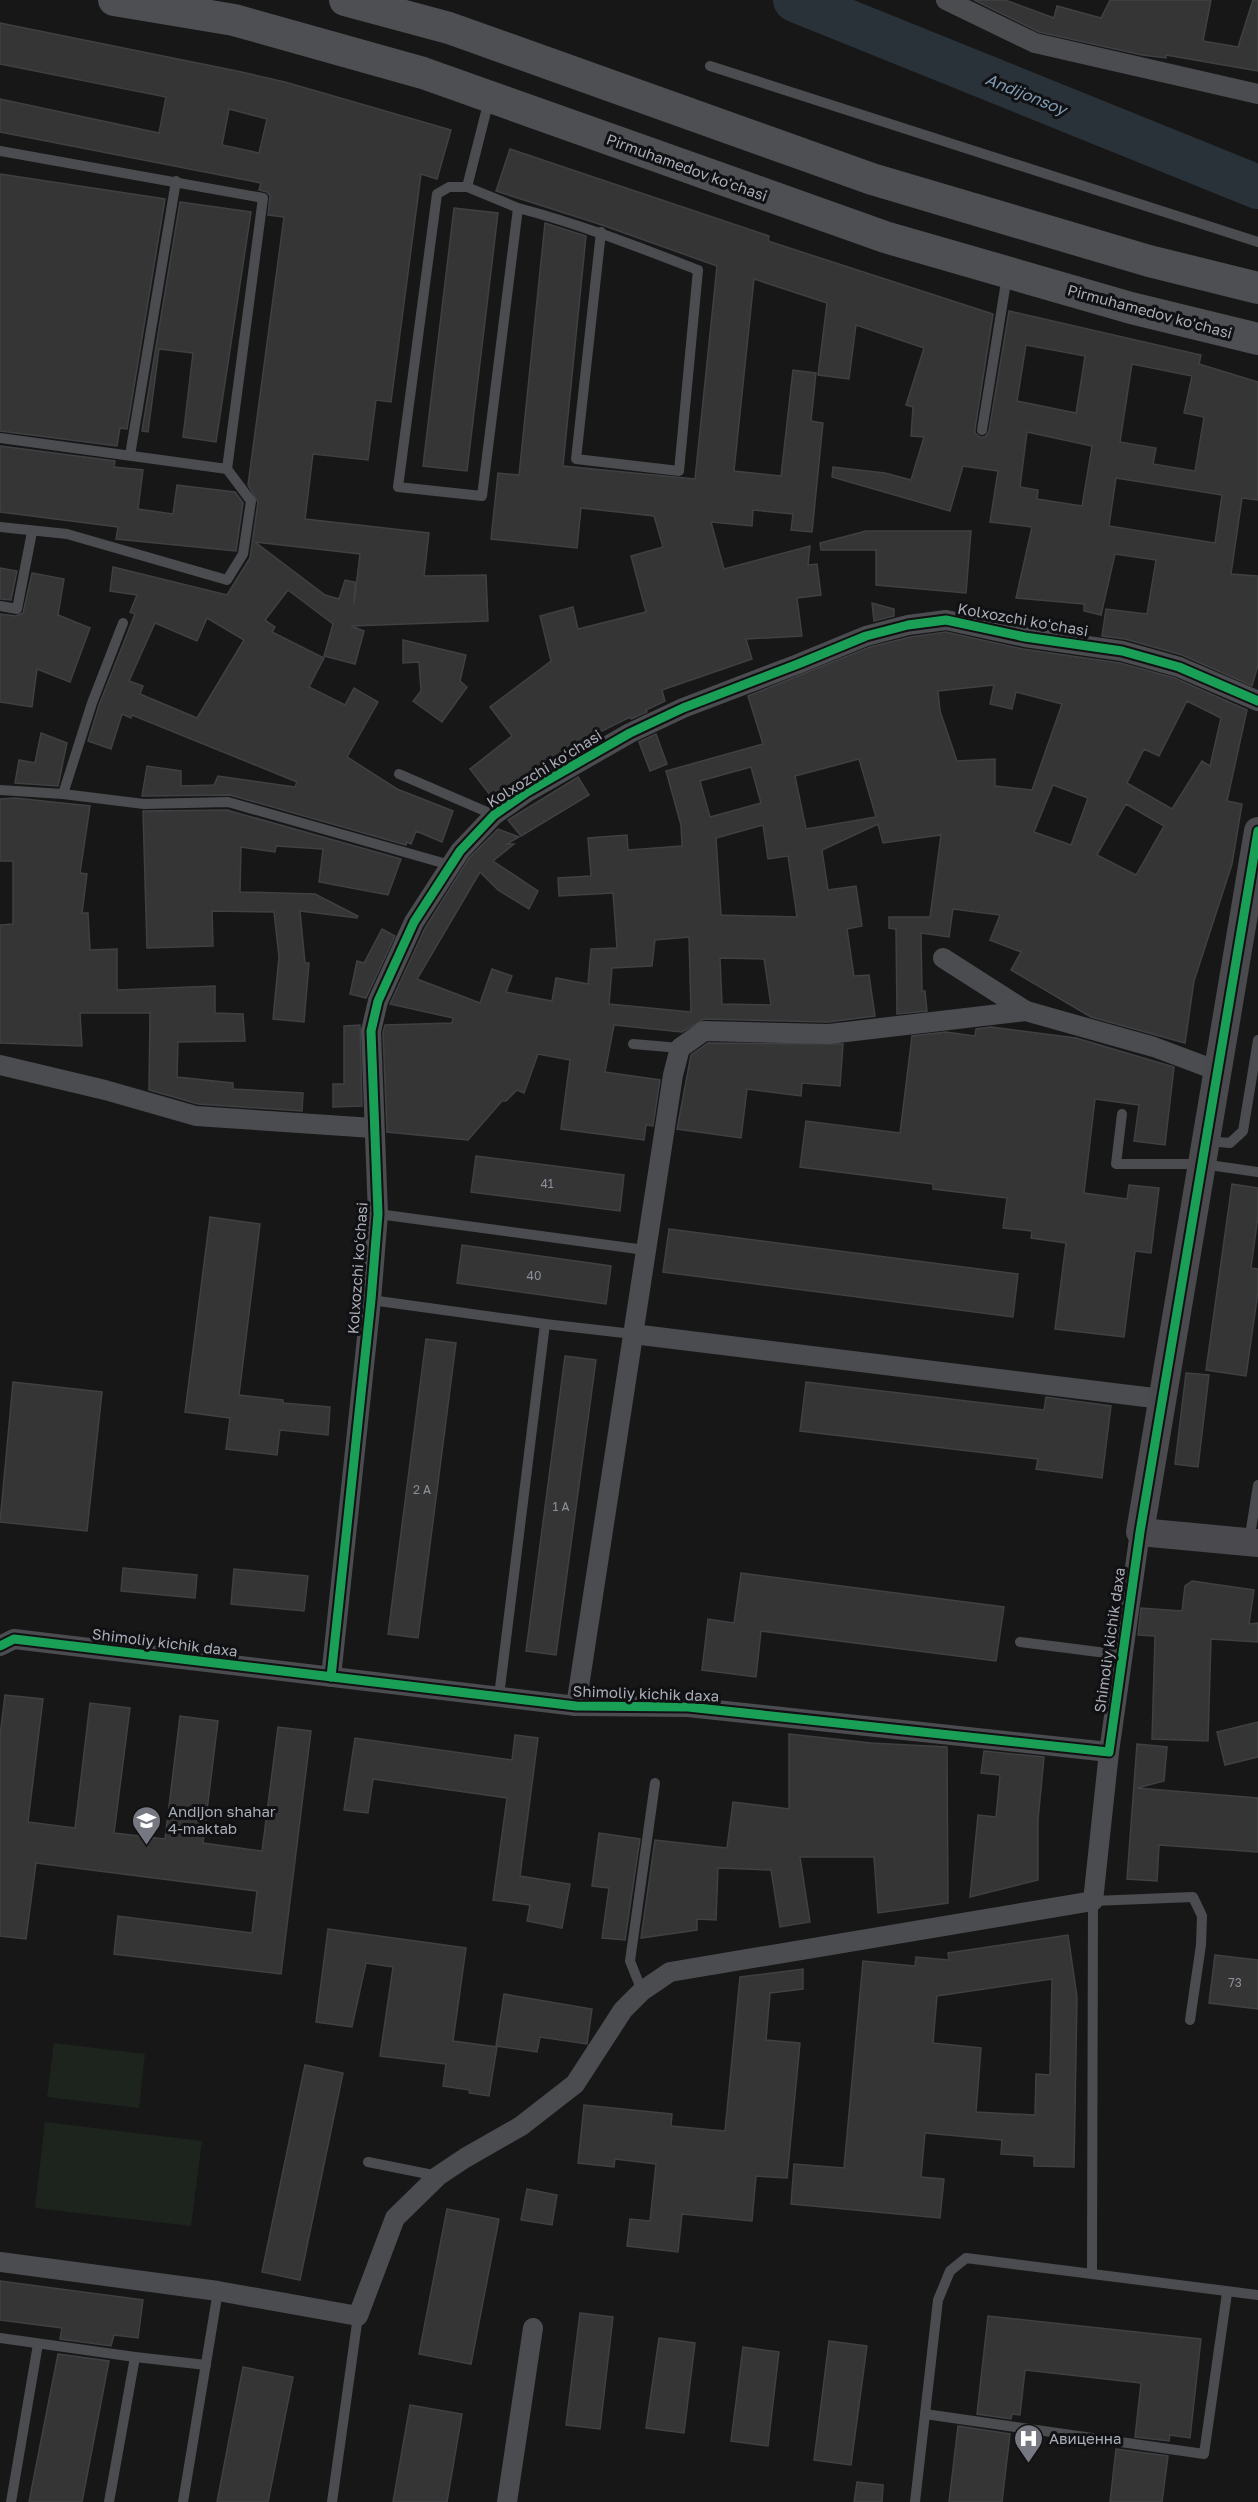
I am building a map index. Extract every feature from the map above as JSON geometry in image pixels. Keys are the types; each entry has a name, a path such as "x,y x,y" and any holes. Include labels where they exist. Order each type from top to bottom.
{"main road":[{"name":"Pirmuhamedov ko'chasi","path":"114,0 234,20 423,73 885,237 1131,308 1258,339"},
{"path":"345,0 449,28 872,179 1149,261 1258,288"}],"street":[{"path":"946,0 1035,43 1258,94"},
{"name":"Kolxozchi koʻchasi","path":"331,1677 378,1214 371,1031 378,1001 414,922 460,851 494,815 527,792 630,733 683,708 866,636 908,625 946,620 1024,637 1122,651 1179,667 1258,701"},
{"path":"1254,1543 1140,1532 1257,839"},
{"path":"943,958 1026,1011 1154,1047 1218,1071"},
{"path":"576,1706 645,1250 673,1075 680,1048 704,1031 829,1034 1026,1011"},
{"path":"0,1065 105,1090 196,1116 373,1128"},
{"path":"633,1334 1162,1399"},
{"name":"Shimoliy kichik daxa","path":"0,1646 14,1639 576,1706 688,1707 1109,1752 1140,1532"},
{"path":"0,2262 218,2291 358,2316 395,2218 438,2176 522,2126 575,2084 624,2010 642,1991 670,1972 1094,1901 1109,1752"},
{"path":"507,2502 533,2328"}],"lane":[{"path":"710,66 1258,242"},
{"path":"467,187 490,96"},
{"path":"0,151 263,198 227,470"},
{"path":"130,456 176,182"},
{"path":"518,208 482,496 398,487 437,194 450,187 467,187 518,208 574,222 601,232 698,270 679,471 576,459 601,232"},
{"path":"982,430 1008,272"},
{"path":"0,438 227,470 251,501 243,554 227,580 68,534 0,527"},
{"path":"0,606 17,609 32,532"},
{"path":"63,794 92,704 123,623"},
{"path":"399,774 494,815"},
{"path":"0,790 63,794 144,804 228,802 450,865"},
{"path":"1122,1114 1116,1164 1204,1152 1230,1143 1243,1131 1258,1040"},
{"path":"633,1044 680,1048"},
{"path":"1204,1152 1258,1172"},
{"path":"378,1214 645,1250"},
{"path":"371,1300 633,1334"},
{"path":"499,1696 545,1324"},
{"path":"1254,1543 1258,1485"},
{"path":"1020,1642 1122,1655"},
{"path":"642,1991 630,1961 655,1783"},
{"path":"1092,2273 1094,1901 1193,1897 1202,1916 1201,1945 1190,2020"},
{"path":"368,2162 438,2176"},
{"path":"915,2502 938,2300 950,2271 966,2258 1092,2273 1227,2293 1258,2295"},
{"path":"183,2502 218,2291"},
{"path":"925,2414 1204,2454 1227,2293"},
{"path":"332,2502 358,2316"},
{"path":"0,2338 206,2365"},
{"path":"11,2502 38,2344"},
{"path":"109,2502 135,2357"}],"shaded area":[{"path":"54,2043 145,2054 139,2108 47,2097"},
{"path":"45,2122 202,2141 191,2226 35,2208"}],"building":[{"path":"974,0 1005,0 1054,18 1057,6 1101,18 1110,0 1211,0 1203,41 1238,47 1253,0 1258,0 1258,71 1166,55 1166,58 1142,55 1039,32"},
{"path":"0,23 285,82 451,130 437,179 421,174 391,402 376,400 368,460 313,454 305,519 429,533 424,576 486,575 488,621 351,626 364,631 355,664 324,656 333,624 288,590 265,620 275,627 272,632 324,658 309,687 345,705 354,688 378,702 347,757 397,789 453,811 442,842 416,831 411,844 407,842 406,845 230,795 142,796 147,766 181,771 181,786 214,785 218,776 295,787 297,782 132,715 131,718 122,714 111,749 88,741 99,705 135,614 130,612 137,595 110,591 113,567 227,595 250,558 258,502 248,485 284,217 268,215 270,196 267,192 259,190 261,183 0,132 0,99 159,133 166,97 0,64","holes":["229,109 267,119 259,153 222,145","255,542 360,554 354,604 355,582 345,580 339,599 325,595","207,618 244,640 197,718 140,694 143,686 129,681 155,623 197,641"]},
{"path":"510,149 769,236 768,241 993,314 975,429 975,433 980,437 985,437 989,431 1009,311 1201,355 1199,364 1258,382 1258,500 1242,498 1231,574 1258,576 1258,665 1252,686 1182,655 1125,639 1102,636 1106,609 1147,614 1156,560 1115,554 1101,615 1084,611 1084,604 1016,598 1032,527 990,522 998,471 963,466 950,511 832,477 833,467 885,473 911,480 924,437 911,436 913,407 906,405 924,348 856,325 849,379 818,375 827,303 754,279 734,471 781,476 793,370 816,373 811,421 823,423 812,532 791,530 793,514 753,510 752,526 711,522 724,569 810,546 808,565 817,564 821,595 797,598 802,636 746,639 752,659 662,690 665,701 646,710 647,712 631,719 630,717 562,751 565,756 494,800 470,769 512,736 490,707 551,661 540,616 573,607 578,629 646,612 631,556 663,547 654,516 581,508 577,548 491,539 498,473 519,475 545,223 586,236 563,466 695,479 717,266 602,225 496,191","holes":["1026,345 1085,356 1076,413 1017,401","1132,364 1192,376 1184,413 1204,417 1195,471 1153,464 1156,448 1120,442","1027,432 1092,446 1082,506 1037,499 1038,490 1020,487","1116,478 1222,495 1215,543 1109,526"]},
{"path":"0,174 165,199 127,429 120,428 117,446 0,431"},
{"path":"180,202 251,212 216,442 183,437 193,353 159,349 148,432 142,431"},
{"path":"454,208 498,213 467,471 423,466"},
{"path":"0,446 115,461 114,467 143,470 138,509 173,514 177,485 235,492 243,503 236,551 116,539 118,527 0,512"},
{"path":"866,531 971,531 966,593 876,585 876,550 821,550 820,543"},
{"path":"0,568 17,571 11,600 0,599"},
{"path":"32,573 64,579 58,615 90,628 70,682 37,669 32,707 0,702 0,614 16,616 23,613"},
{"path":"872,603 894,609 894,616 874,621"},
{"path":"946,632 1023,649 1120,663 1175,678 1247,710 1227,801 1242,804 1232,864 1194,981 1185,1043 1091,1017 1011,970 1021,952 990,940 1000,915 953,909 949,937 921,933 922,991 925,991 927,1011 897,1014 896,929 889,928 889,917 930,917 941,835 883,843 878,824 822,850 828,890 856,886 862,926 847,929 854,976 869,975 875,1016 828,1022 704,1019 682,1032 614,1025 605,1072 660,1080 653,1126 646,1125 644,1140 561,1129 570,1060 538,1054 524,1093 517,1090 506,1101 502,1101 468,1140 387,1132 383,1032 385,1025 452,1023 453,1018 390,1004 425,928 469,858 498,829 519,837 507,844 514,844 493,861 538,891 529,909 498,890 480,872 417,979 480,1003 492,969 512,976 506,992 552,1001 556,978 588,984 591,949 617,948 613,893 559,896 558,878 591,876 588,838 627,835 628,850 682,846 681,825 666,771 763,744 748,696 870,647 910,637","holes":["994,685 990,704 1012,709 1016,692 1062,704 1032,790 995,786 995,759 957,761 940,711 938,691","1187,701 1221,718 1210,766 1202,761 1172,809 1127,783 1144,749 1159,756","859,759 876,817 806,829 795,776","751,767 761,803 710,817 700,781","1053,785 1088,798 1071,845 1034,832","1126,804 1164,826 1136,875 1097,855","763,825 768,859 788,856 797,917 721,915 716,838","689,937 691,1012 609,1004 612,968 652,966 655,940","720,958 764,959 771,1005 722,1004"]},
{"path":"403,640 466,655 460,681 467,687 442,722 413,701 421,691 419,662 403,663"},
{"path":"41,733 67,743 58,786 15,783 19,760 35,763"},
{"path":"656,734 667,764 650,771 639,742"},
{"path":"578,777 589,795 521,836 508,820"},
{"path":"15,798 90,806 80,873 87,874 82,913 88,913 90,950 117,949 117,990 215,986 215,1013 243,1014 245,1041 178,1042 177,1077 233,1083 233,1089 303,1093 302,1111 198,1104 149,1090 150,1013 80,1013 82,1046 0,1043 0,925 13,924 13,861 0,861 0,799"},
{"path":"227,810 401,859 388,895 319,882 323,849 276,846 275,852 241,847 240,892 315,894 358,916 357,918 300,911 305,963 309,963 304,1022 273,1019 279,957 274,912 212,911 213,946 147,948 143,811"},
{"path":"382,929 395,936 366,998 350,994 357,961 364,963"},
{"path":"360,1025 362,1106 333,1107 333,1084 344,1084 344,1026"},
{"path":"991,1027 1076,1038 1174,1067 1165,1145 1134,1141 1139,1105 1095,1099 1084,1193 1127,1199 1129,1185 1159,1188 1151,1253 1135,1251 1124,1337 1055,1329 1066,1243 1031,1238 1032,1231 1003,1228 1007,1198 933,1189 933,1184 800,1167 806,1121 900,1133 912,1036 946,1032 975,1036 976,1029"},
{"path":"708,1043 843,1044 840,1086 802,1083 801,1096 747,1089 741,1138 677,1129 691,1055"},
{"path":"476,1156 624,1175 620,1211 471,1192"},
{"path":"1232,1184 1258,1188 1258,1216 1251,1268 1258,1269 1258,1292 1246,1376 1206,1370"},
{"path":"210,1217 260,1224 239,1395 283,1400 283,1403 330,1407 328,1435 280,1430 277,1455 226,1449 230,1418 185,1412"},
{"path":"669,1229 1018,1274 1013,1317 663,1272"},
{"path":"462,1245 611,1266 606,1304 457,1283"},
{"path":"426,1339 456,1343 418,1638 388,1634"},
{"path":"565,1356 596,1360 556,1655 526,1651"},
{"path":"1186,1373 1209,1375 1198,1467 1175,1464"},
{"path":"13,1382 102,1392 87,1531 0,1522"},
{"path":"806,1382 1044,1410 1046,1397 1111,1406 1102,1478 1036,1469 1038,1459 800,1431"},
{"path":"123,1568 197,1575 195,1598 121,1591"},
{"path":"234,1569 308,1576 304,1611 231,1604"},
{"path":"741,1573 1004,1607 996,1661 761,1631 756,1677 702,1670 708,1619 734,1623"},
{"path":"1192,1581 1254,1590 1249,1624 1258,1623 1258,1642 1211,1639 1208,1741 1152,1739 1155,1636 1138,1635 1141,1608 1182,1611 1185,1586"},
{"path":"5,1695 43,1699 28,1822 75,1828 90,1703 130,1708 114,1833 165,1839 180,1716 218,1721 203,1843 262,1851 278,1727 311,1731 281,1974 114,1954 118,1916 252,1933 257,1891 36,1863 26,1939 0,1936 0,1736"},
{"path":"1258,1722 1258,1757 1225,1765 1217,1732"},
{"path":"789,1734 871,1743 947,1747 948,1903 878,1913 874,1857 800,1857 810,1922 780,1927 771,1870 718,1868 716,1920 697,1919 697,1930 641,1938 655,1840 727,1848 733,1802 789,1809"},
{"path":"515,1735 538,1738 520,1876 570,1884 562,1928 527,1921 530,1905 493,1900 507,1798 373,1779 368,1813 344,1810 355,1738 512,1760"},
{"path":"1137,1744 1167,1747 1164,1781 1137,1788 1258,1798 1258,1852 1159,1845 1157,1881 1127,1879"},
{"path":"984,1751 1044,1757 1038,1820 1038,1880 970,1897 978,1815 996,1817 1000,1775 981,1773"},
{"path":"599,1833 640,1839 625,1940 602,1938 609,1888 592,1886"},
{"path":"328,1929 466,1948 453,2041 497,2047 489,2096 469,2093 470,2090 443,2086 446,2064 380,2056 393,1967 366,1963 352,2027 316,2022"},
{"path":"1068,1935 1077,1997 1074,2167 1034,2166 1034,2156 1001,2154 1002,2140 925,2133 921,2177 944,2179 940,2218 791,2204 794,2164 844,2168 863,1961 915,1966 916,1957 949,1960 948,1953","holes":["1052,1979 1050,2075 1036,2074 1035,2115 976,2112 981,2048 933,2043 937,1996"]},
{"path":"1215,1955 1258,1960 1258,2009 1209,2003"},
{"path":"803,1969 803,1989 770,1993 766,2040 800,2043 787,2178 756,2176 752,2221 682,2214 678,2252 627,2246 630,2219 650,2221 656,2164 615,2159 614,2167 578,2163 584,2105 672,2114 671,2126 725,2131 740,1977"},
{"path":"504,1994 592,2009 587,2044 540,2037 537,2052 496,2046"},
{"path":"305,2065 343,2073 300,2280 262,2272"},
{"path":"527,2189 557,2195 552,2225 521,2220"},
{"path":"447,2209 499,2219 471,2364 419,2354"},
{"path":"0,2281 143,2300 138,2338 114,2335 111,2346 60,2339 62,2328 0,2320"},
{"path":"580,2313 613,2317 600,2429 566,2425"},
{"path":"988,2316 1201,2339 1190,2438 1170,2435 1169,2441 1135,2437 1141,2383 1025,2370 1020,2415 1012,2414 1011,2419 977,2414"},
{"path":"659,2338 695,2343 684,2433 646,2428"},
{"path":"829,2341 867,2346 851,2465 814,2460"},
{"path":"743,2347 779,2352 768,2446 731,2441"},
{"path":"58,2354 109,2361 82,2502 29,2502"},
{"path":"243,2367 293,2377 268,2502 217,2502"},
{"path":"410,2405 462,2414 447,2502 393,2502"},
{"path":"958,2426 1010,2434 1002,2502 949,2502"},
{"path":"1116,2449 1168,2456 1162,2502 1110,2502"},
{"path":"857,2482 883,2485 882,2502 854,2502"}],"waterway":[{"name":"Andijonsoy","path":"795,0 1258,187"}],"cycle path":[{"path":"331,1677 378,1214 371,1031 378,1001 414,922 460,851 494,815 527,792 630,733 683,708 866,636 908,625 946,620 1025,637 1122,651 1179,667 1258,701"},
{"path":"0,1646 14,1639 576,1706 688,1707 1109,1752 1140,1532 1258,831"}],"place":[{"name":"Andijon shahar 4-maktab","path":"147,1846"},
{"name":"Авиценна","path":"1028,2464"}]}
